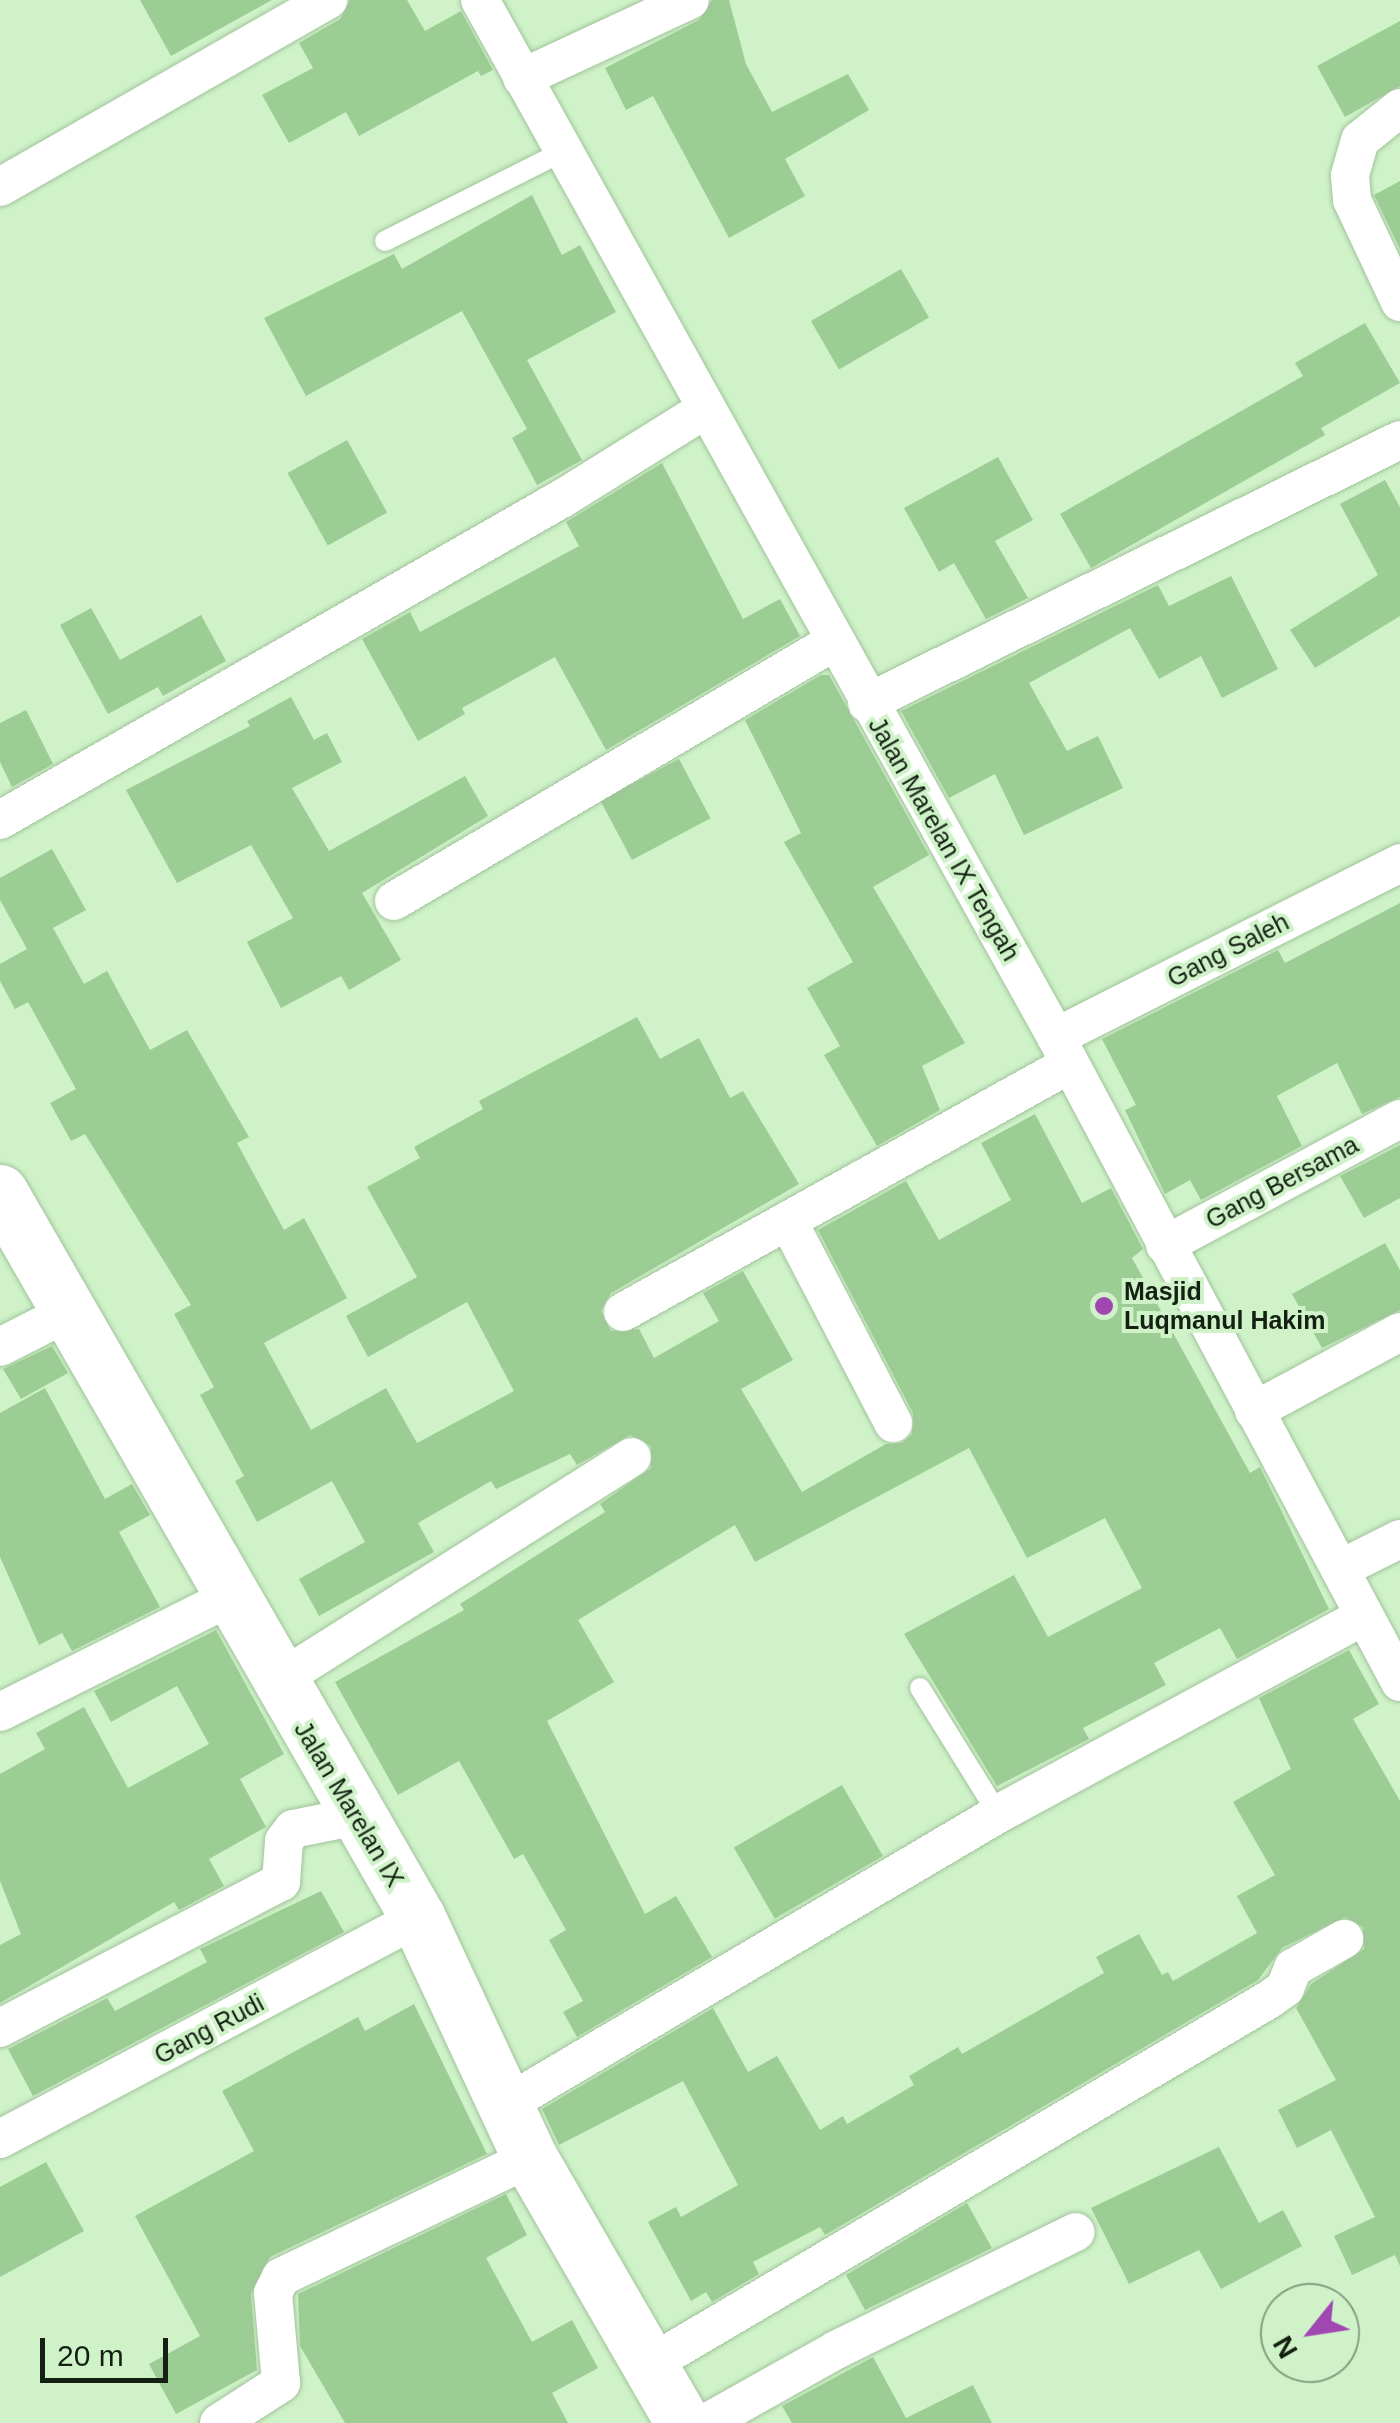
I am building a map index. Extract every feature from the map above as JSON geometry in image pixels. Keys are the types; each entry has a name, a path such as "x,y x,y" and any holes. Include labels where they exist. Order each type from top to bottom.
{"main road":[{"name":"Jalan Marelan IX","path":"0,1192 233,1596 276,1682 418,1918 530,2158 673,2408"}],"street":[{"path":"0,186 328,0"},
{"name":"Jalan Marelan IX Tengah","path":"480,0 832,643 1063,1050 1400,1682"},
{"path":"522,78 690,0"},
{"path":"1400,108 1360,140 1350,176 1352,200 1400,302"},
{"path":"0,820 563,498 706,409"},
{"path":"866,703 1400,440"},
{"path":"394,901 832,643"},
{"name":"Gang Saleh","path":"623,1312 788,1221 1063,1050 1400,864"},
{"name":"Gang Bersama","path":"1165,1244 1400,1119"},
{"path":"788,1221 893,1423"},
{"path":"0,1347 69,1312"},
{"path":"1254,1412 1400,1332"},
{"path":"276,1682 632,1456"},
{"path":"1340,1569 1400,1539"},
{"path":"0,1712 233,1596"},
{"path":"506,2104 998,1814 1364,1616"},
{"path":"0,2028 280,1882 284,1841 293,1828 357,1816"},
{"name":"Gang Rudi","path":"0,2139 418,1918"},
{"path":"673,2408 1270,1999 1285,1988 1293,1968 1344,1939"},
{"path":"218,2423 281,2383 273,2293 282,2277 530,2158"},
{"path":"673,2408 836,2350 1076,2232"}],"lane":[{"path":"385,241 564,151"},
{"path":"920,1688 998,1814"}],"building":[{"path":"140,0 272,0 171,56"},
{"path":"350,0 407,0 425,31 461,11 493,70 481,76 478,71 359,136 346,112 289,143 262,95 313,68 299,43 340,19"},
{"path":"712,0 729,0 746,64 772,112 848,74 869,110 785,159 805,196 729,238 653,96 626,110 605,68 699,20"},
{"path":"1400,21 1400,86 1345,117 1317,66"},
{"path":"1400,181 1400,249 1374,195"},
{"path":"532,195 562,255 580,245 616,312 527,360 582,460 537,485 512,438 527,429 462,311 306,396 264,318 394,254 402,269"},
{"path":"901,269 929,317 839,369 811,321"},
{"path":"1365,323 1400,383 1321,428 1325,435 1091,568 1060,514 1303,376 1295,363"},
{"path":"347,440 387,513 328,546 288,473"},
{"path":"998,457 1033,520 995,541 1028,598 986,619 954,563 939,572 904,508"},
{"path":"662,463 743,619 780,599 800,636 606,750 555,657 462,708 465,714 418,741 362,639 410,612 420,632 579,546 566,522"},
{"path":"1385,480 1400,507 1400,616 1315,668 1290,630 1378,575 1340,504"},
{"path":"1231,576 1278,669 1222,698 1201,656 1159,679 1130,628 1029,683 1067,751 1098,736 1123,788 1024,835 995,774 949,798 901,711 1158,585 1169,606"},
{"path":"91,608 120,660 201,615 226,661 163,696 158,687 108,714 60,625"},
{"path":"821,675 829,675 929,855 873,887 965,1043 922,1066 940,1110 877,1146 824,1055 840,1046 807,988 853,962 784,842 801,833 745,720"},
{"path":"291,697 314,740 327,733 342,762 292,788 329,851 465,776 488,816 362,893 401,960 349,990 341,976 281,1008 247,942 293,918 251,845 177,883 126,790 250,726 247,721"},
{"path":"26,710 53,764 12,787 0,762 0,723"},
{"path":"679,759 710,818 632,860 600,801"},
{"path":"52,849 86,910 53,928 84,984 107,971 150,1050 187,1030 249,1137 237,1143 284,1230 304,1218 347,1298 264,1343 311,1430 386,1388 417,1443 514,1391 467,1302 368,1357 346,1316 417,1277 367,1187 420,1158 414,1147 483,1109 479,1101 637,1017 660,1059 699,1038 730,1098 743,1091 799,1184 611,1293 601,1311 611,1331 639,1329 654,1358 719,1321 703,1293 743,1271 793,1360 741,1389 802,1492 886,1444 902,1443 912,1434 913,1413 818,1230 906,1181 939,1240 1011,1200 981,1143 1035,1114 1082,1203 1111,1188 1143,1249 1132,1258 1250,1473 1260,1467 1329,1609 1237,1659 1220,1628 1154,1663 1166,1685 1083,1728 1089,1739 997,1786 904,1634 1014,1575 1048,1637 1142,1588 1105,1518 1027,1558 969,1448 755,1562 735,1525 578,1620 614,1682 547,1721 645,1914 676,1896 712,1957 577,2037 563,2012 583,2001 549,1940 566,1930 523,1854 514,1859 459,1761 398,1795 335,1682 464,1610 460,1604 605,1512 600,1504 651,1468 651,1446 630,1435 577,1465 570,1454 496,1489 491,1481 418,1523 434,1552 319,1616 299,1579 365,1542 332,1481 257,1522 235,1481 244,1476 200,1395 214,1387 174,1314 191,1305 85,1134 71,1141 50,1103 76,1089 28,1002 15,1009 0,981 0,964 27,949 0,900 0,878"},
{"path":"1400,903 1400,1097 1362,1114 1337,1063 1277,1096 1302,1146 1201,1200 1190,1180 1165,1194 1125,1110 1136,1105 1102,1039 1278,950 1285,963"},
{"path":"1400,1145 1400,1198 1364,1218 1340,1176"},
{"path":"1385,1243 1400,1270 1400,1310 1322,1348 1292,1294"},
{"path":"52,1346 68,1373 21,1399 3,1369"},
{"path":"45,1388 105,1499 132,1484 150,1515 119,1532 160,1607 72,1651 62,1633 39,1645 0,1557 0,1413"},
{"path":"216,1630 284,1754 240,1779 266,1827 209,1859 224,1886 179,1910 174,1902 0,2003 0,1945 21,1934 0,1881 0,1774 45,1749 36,1733 84,1707 128,1788 209,1744 177,1686 111,1722 94,1691"},
{"path":"1349,1650 1379,1704 1353,1719 1400,1801 1400,2266 1395,2255 1352,2275 1334,2236 1375,2217 1331,2130 1297,2148 1278,2110 1336,2080 1296,2008 1311,1984 1364,1949 1363,1927 1345,1917 1282,1948 1258,1980 825,2235 820,2227 753,2262 759,2274 712,2302 706,2292 691,2301 648,2222 676,2207 681,2217 738,2185 683,2081 559,2145 542,2109 713,2008 748,2072 777,2056 820,2130 843,2116 847,2124 914,2085 909,2076 958,2047 962,2054 1104,1973 1096,1957 1139,1934 1162,1975 1168,1972 1173,1981 1257,1933 1237,1896 1275,1875 1233,1802 1291,1769 1259,1698"},
{"path":"842,1785 883,1856 775,1919 734,1848"},
{"path":"321,1891 344,1932 33,2096 8,2049 107,1998 115,2011 207,1962 200,1949"},
{"path":"414,2004 487,2154 270,2257 251,2294 257,2370 176,2414 149,2364 200,2336 135,2216 254,2151 222,2091 358,2017 365,2031"},
{"path":"1219,2147 1259,2223 1283,2210 1302,2246 1221,2289 1199,2250 1129,2284 1091,2208"},
{"path":"46,2162 84,2231 0,2277 0,2187"},
{"path":"506,2194 527,2235 486,2258 532,2342 572,2320 598,2368 552,2393 568,2423 345,2423 300,2346 298,2294"},
{"path":"967,2203 992,2248 865,2310 846,2275"},
{"path":"873,2357 906,2418 973,2385 992,2423 792,2423 782,2406"}],"place":[{"name":"Masjid Luqmanul Hakim","path":"1104,1306"}]}
